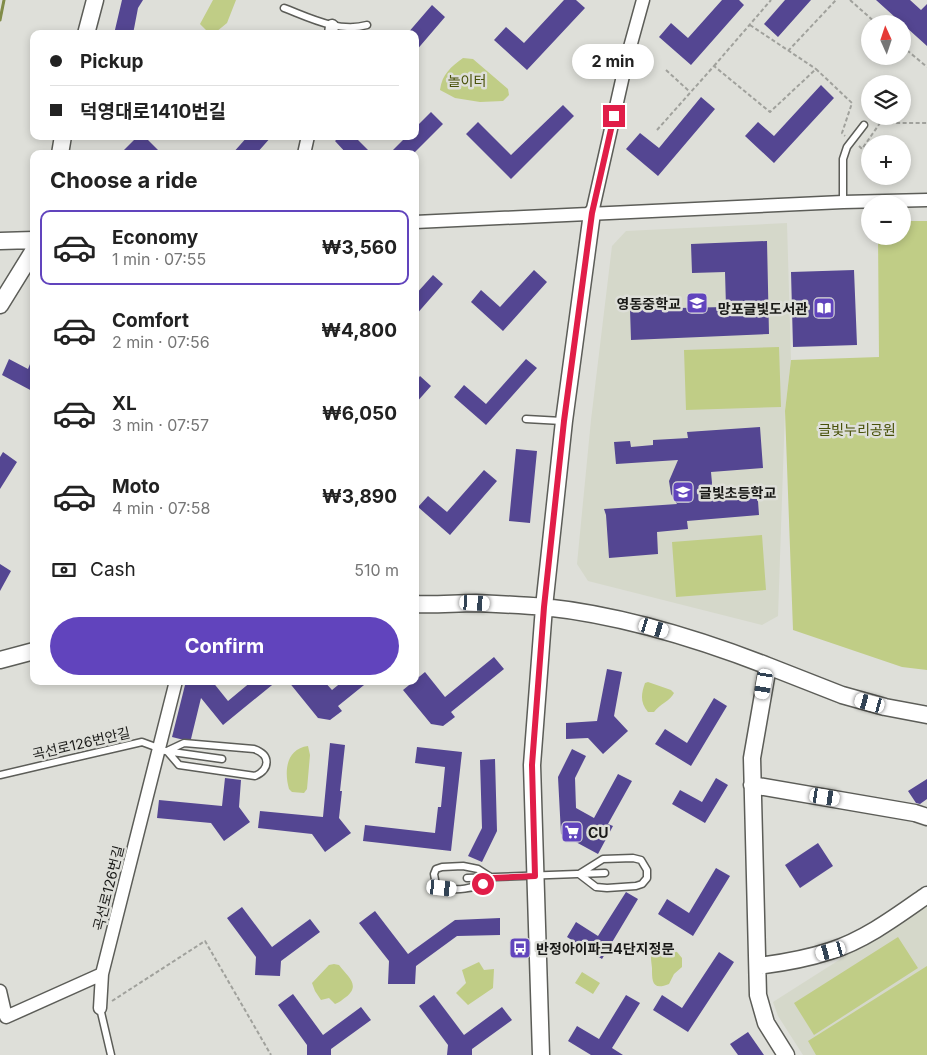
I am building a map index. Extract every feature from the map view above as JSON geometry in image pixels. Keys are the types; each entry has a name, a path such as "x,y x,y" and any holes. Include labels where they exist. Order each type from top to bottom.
{"street":[{"path":"87,30 94,0"},
{"path":"541,1055 532,765 544,607 564,421 592,213 627,58 643,0"},
{"path":"419,222 843,202 927,200"},
{"path":"0,241 30,240"},
{"path":"0,305 30,256"},
{"path":"419,604 475,603 544,607 600,615 654,628 726,650 842,695 885,707 927,715"},
{"path":"0,660 30,652"},
{"path":"768,666 752,758 758,995 766,1023 786,1055"},
{"name":"곡선로126번길","path":"100,1008 102,974 161,750 175,685"},
{"path":"752,785 927,816"},
{"path":"758,966 789,962 831,951 866,935 926,899"},
{"path":"0,991 6,1017 102,974"}],"lane":[{"path":"284,8 331,30 355,29 368,25"},
{"path":"843,202 843,159 846,147 864,125"},
{"path":"526,419 564,421"},
{"name":"곡선로126번안길","path":"0,775 142,742 161,750 222,759"},
{"path":"184,743 254,750 264,754 267,763 263,771 255,776 179,765 161,750 184,743"},
{"path":"633,858 641,860 647,870 647,878 642,884 607,888 596,887 579,874 603,859 633,858"},
{"path":"463,866 478,869 492,878 483,884 456,889 442,888 436,884 434,874 436,869 442,867 463,866"},
{"path":"467,878 605,873"},
{"path":"100,1008 111,1055"}],"path":[{"path":"657,130 771,0"},
{"path":"788,51 836,0"},
{"path":"850,0 867,15"},
{"path":"750,25 816,69 852,103 842,133 862,149 880,124 927,123"},
{"path":"911,54 927,67"},
{"path":"714,66 770,112 816,69"},
{"path":"666,70 690,93"},
{"path":"100,1008 205,941 271,1055"}],"shaded area":[{"path":"787,223 791,360 785,411 778,616 762,625 588,581 577,564 591,420 612,246 626,231"},
{"path":"927,904 927,1055 803,1055 778,1016 773,1002"}],"green space":[{"path":"213,0 236,0 227,23 218,30 206,30 200,24"},
{"name":"놀이터","path":"463,58 473,59 508,89 509,95 503,101 480,102 455,98 440,90 448,71"},
{"name":"글빛누리공원","path":"911,221 927,221 927,670 902,667 793,630 785,411 791,360 879,357 878,245 911,245"},
{"path":"779,347 781,407 686,410 684,350"},
{"path":"762,535 766,590 676,597 672,542"},
{"path":"648,682 671,690 674,693 654,712 648,712 642,702 645,683"},
{"path":"308,746 310,755 307,789 304,793 292,792 287,782 288,762 295,751"},
{"path":"898,937 918,968 814,1035 794,1003"},
{"path":"656,943 677,952 682,958 682,967 674,974 669,984 663,986 656,985 652,977 651,951 652,945"},
{"path":"479,962 484,970 494,969 493,988 468,1005 456,993 466,983 462,970"},
{"path":"329,965 339,965 353,985 350,993 335,1004 329,998 321,1000 312,983"},
{"path":"927,966 927,1055 816,1055 808,1041"},
{"path":"582,972 600,983 593,994 575,983"}],"building":[{"path":"122,0 143,0 138,8 134,30 115,30"},
{"path":"564,0 576,0 585,8 527,70 494,40 506,27 524,43"},
{"path":"722,0 739,0 744,5 691,65 659,37 671,23 688,38"},
{"path":"785,0 811,0 778,37 764,24"},
{"path":"876,0 910,0 921,10 927,4 927,46 911,32 911,15 893,15"},
{"path":"432,5 445,17 419,47 419,30 410,30"},
{"path":"821,85 834,98 774,163 745,136 758,122 774,136"},
{"path":"701,97 715,109 658,176 626,149 640,133 659,148"},
{"path":"563,105 574,116 511,179 466,134 478,122 511,155"},
{"path":"431,112 443,124 417,150 393,150 403,140 419,140 419,124"},
{"path":"134,140 148,140 158,150 124,150"},
{"path":"244,140 268,140 260,150 236,150"},
{"path":"358,140 368,150 343,150 335,141"},
{"path":"767,241 769,334 631,340 630,309 726,307 725,272 692,273 691,244"},
{"path":"534,270 547,282 503,331 471,302 481,290 500,307"},
{"name":"망포글빛도서관","path":"854,270 857,345 793,347 791,272"},
{"path":"433,275 443,284 419,311 419,291"},
{"path":"9,359 28,369 30,364 30,390 2,375"},
{"path":"526,359 537,368 486,425 454,397 464,385 486,404"},
{"path":"420,376 431,386 419,400"},
{"path":"760,427 763,468 711,472 712,483 710,493 757,487 759,515 687,521 688,529 657,532 658,554 609,558 604,509 677,504 671,494 669,481 678,460 616,464 614,442 630,441 631,447 653,445 653,440 688,438 687,432"},
{"path":"516,449 537,451 530,523 509,521"},
{"path":"3,452 17,462 0,489 0,457"},
{"path":"484,470 497,481 450,535 419,506 428,496 447,512"},
{"path":"0,564 11,571 0,591"},
{"path":"494,657 504,669 451,712 455,717 443,726 431,724 403,690 409,685 419,685 419,677 425,672 445,697"},
{"path":"607,669 622,672 614,716 628,731 603,754 588,738 566,739 566,723 597,721"},
{"path":"185,685 215,685 228,701 247,685 272,685 223,725 201,698 191,739 172,737"},
{"path":"291,685 328,685 332,690 338,685 364,685 338,706 342,711 330,720 318,718"},
{"path":"714,698 727,706 691,766 655,744 665,729 687,743"},
{"path":"330,743 345,745 339,818 351,833 325,852 312,834 258,828 260,811 323,817"},
{"path":"417,747 462,752 451,851 363,841 365,825 435,833 438,807 441,807 445,767 415,763"},
{"path":"572,749 586,756 575,778 576,808 594,818 618,774 632,781 608,824 613,826 598,854 561,834 558,777"},
{"path":"495,759 497,831 482,862 468,856 482,828 480,760"},
{"path":"225,778 241,780 239,807 250,822 224,841 211,823 157,818 159,800 222,806"},
{"path":"716,778 728,785 705,823 672,804 680,790 702,802"},
{"path":"927,779 927,799 920,804 916,803 908,791"},
{"path":"818,843 833,866 800,888 785,865"},
{"path":"716,868 730,876 693,936 658,914 667,899 689,913"},
{"path":"626,892 638,899 602,959 567,937 576,922 598,936"},
{"path":"242,907 272,947 310,919 320,932 281,961 280,976 255,975 256,957 227,918"},
{"path":"375,911 408,954 455,920 500,918 500,935 457,936 416,966 415,984 388,984 389,961 359,923"},
{"path":"719,952 734,962 688,1032 653,1010 662,995 682,1008"},
{"path":"293,994 323,1035 361,1007 371,1020 331,1049 331,1055 307,1055 307,1045 278,1005"},
{"path":"434,995 464,1035 502,1007 512,1020 472,1049 472,1055 447,1055 448,1045 419,1006"},
{"path":"626,995 640,1003 612,1048 623,1055 591,1055 568,1041 577,1026 599,1039"},
{"path":"748,1032 764,1055 738,1055 730,1044"}],"waterway":[{"path":"0,20 4,0"}],"place":[{"name":"영동중학교","path":"697,303"},
{"name":"망포글빛도서관","path":"824,308"},
{"name":"글빛초등학교","path":"683,492"},
{"name":"CU","path":"572,832"},
{"name":"반정아이파크4단지정문","path":"520,948"}],"route":[{"path":"483,884 492,878 535,876 532,765 544,607 564,421 592,213 614,116"}]}
